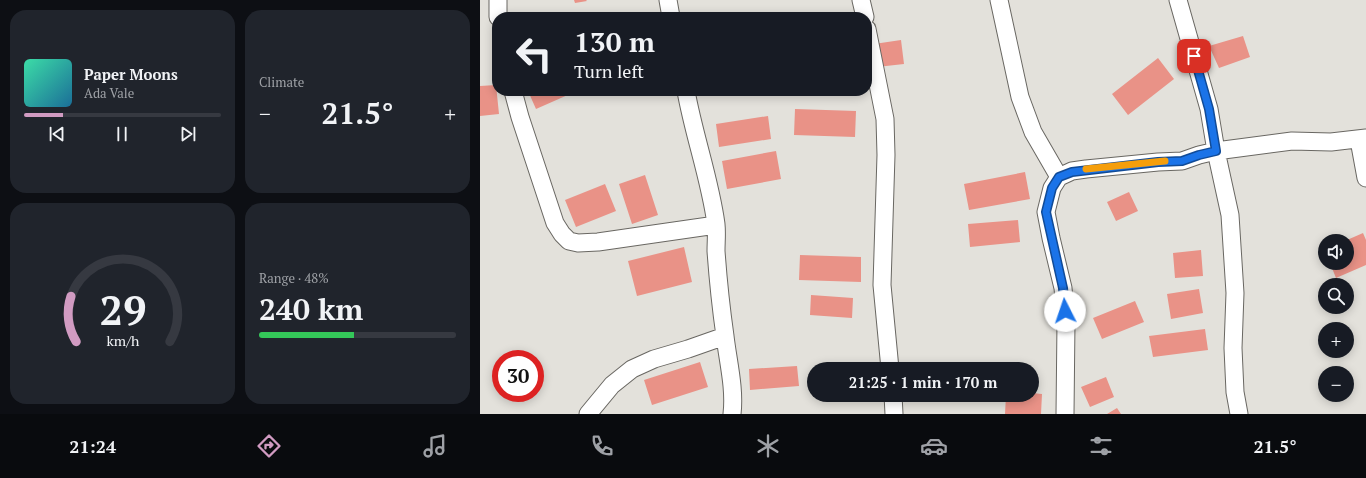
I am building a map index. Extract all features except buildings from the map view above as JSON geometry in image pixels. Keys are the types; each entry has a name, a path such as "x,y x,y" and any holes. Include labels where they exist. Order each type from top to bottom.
{"street":[{"path":"498,0 498,12"},
{"path":"668,0 670,12"},
{"path":"861,0 864,12"},
{"path":"999,0 1020,97 1033,132 1059,177"},
{"path":"1178,0 1209,109 1216,151 1230,215 1235,293 1233,348 1234,392 1239,414"},
{"path":"872,54 885,118 886,155 882,285 889,362"},
{"path":"514,96 554,223 569,241 578,243 598,242 716,226"},
{"path":"687,96 691,120 710,193 716,226 716,249 732,386 732,414"},
{"path":"1065,414 1066,322 1063,288 1046,212 1052,188 1059,177 1086,169 1182,161 1216,151 1292,142 1330,142 1362,139 1366,178"},
{"path":"588,414 612,384 632,369 654,359 725,336"},
{"path":"893,402 894,414"}],"slow traffic":[{"path":"1086,169 1165,161"}],"route":[{"path":"1065,311 1063,288 1046,212 1052,188 1059,177 1072,172 1086,169 1182,161 1216,151 1209,109 1194,56"}]}
